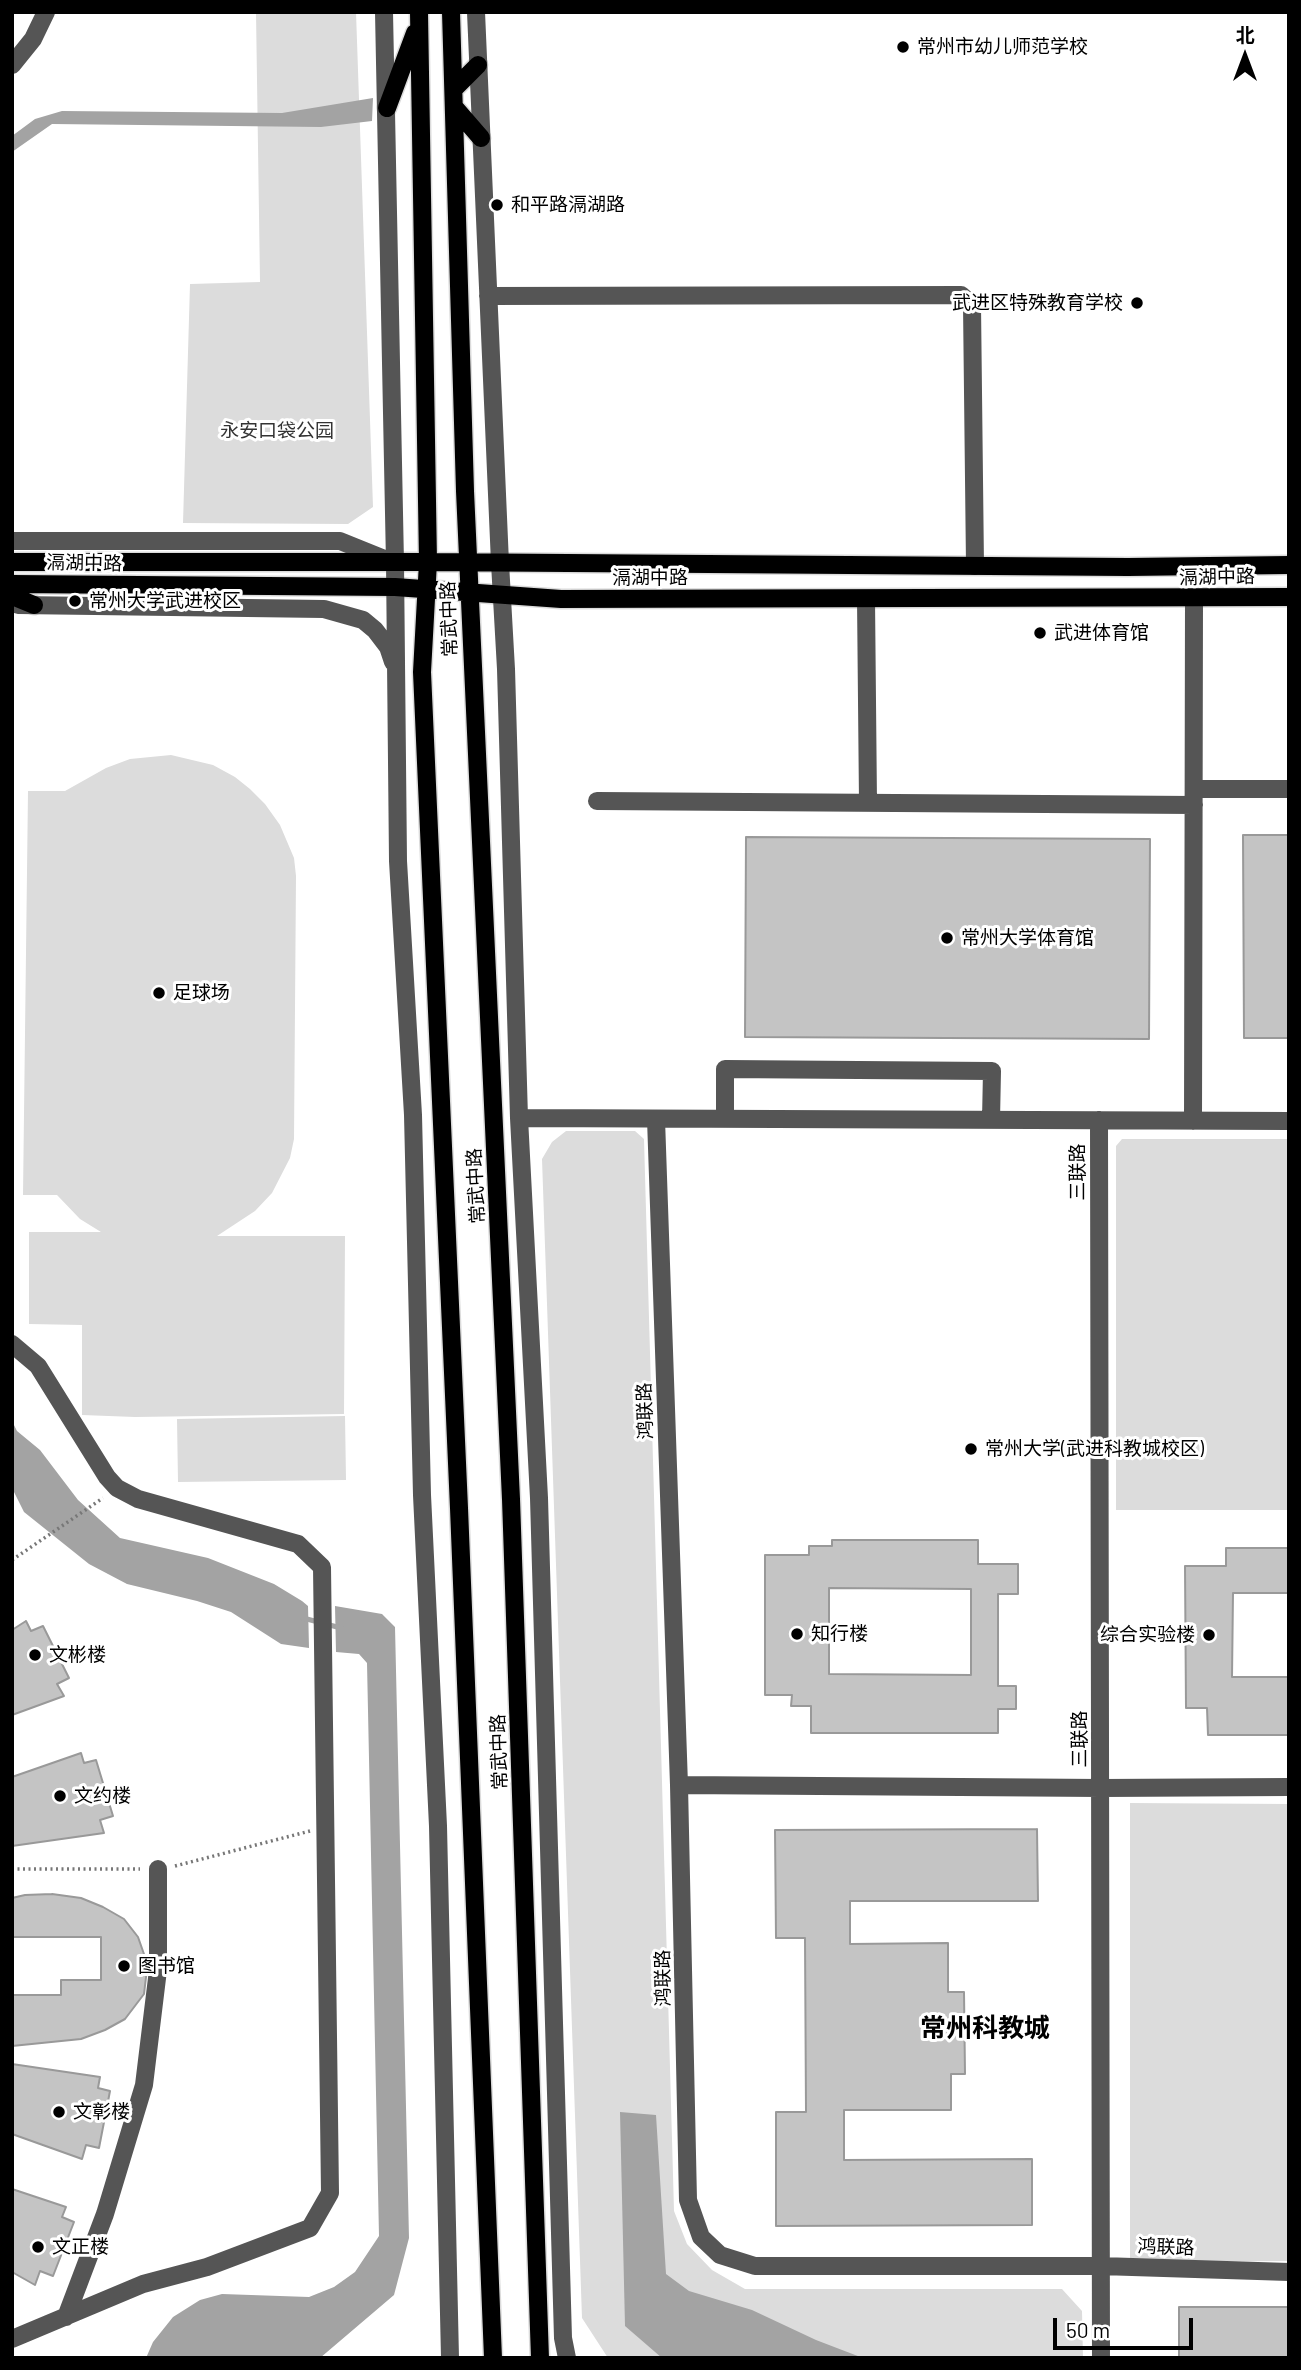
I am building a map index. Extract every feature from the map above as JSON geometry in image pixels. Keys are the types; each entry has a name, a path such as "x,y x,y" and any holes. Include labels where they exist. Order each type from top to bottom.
{"main road":[{"name":"常武中路","path":"451,12 468,563 512,1499 540,2358"},
{"path":"387,108 419,18"},
{"name":"常武中路","path":"419,18 428,562 422,672 459,1494 493,2358"},
{"path":"454,89 478,65"},
{"path":"455,108 481,138"},
{"name":"滆湖中路","path":"12,562 1289,565"},
{"name":"滆湖中路","path":"12,584 395,587 561,599 1289,597"},
{"path":"12,596 34,606"}],"street":[{"path":"12,65 33,39 46,12"},
{"path":"384,12 398,862 413,1115 422,1494 438,1826 450,2358"},
{"path":"476,12 506,668 519,1118 539,1498 563,2338 567,2358"},
{"path":"488,296 961,295 972,305 975,566"},
{"path":"12,541 340,541 395,563"},
{"path":"866,599 868,803"},
{"path":"1193,1121 1194,599"},
{"path":"12,605 324,609 363,620 388,647 396,668"},
{"path":"597,801 868,803 1194,797 1289,789"},
{"path":"724,1118 725,1069 992,1071 991,1120"},
{"path":"519,1118 1289,1121"},
{"name":"鸿联路","path":"656,1119 679,1786 688,2200 701,2237 720,2255 755,2266 1101,2266 1289,2272"},
{"name":"三联路","path":"1099,1121 1101,2358"},
{"path":"12,1344 38,1366 107,1477 117,1488 138,1499 298,1544 322,1567 330,2193 310,2228 207,2267 143,2284 12,2339"},
{"path":"679,1786 1289,1787"},
{"path":"66,2316 105,2214 144,2085 158,1970 158,1869"}],"path":[{"path":"12,1560 93,1505"}],"green space":[{"name":"永安口袋公园","path":"256,12 356,12 373,507 348,524 183,523 190,284 260,282"},
{"path":"171,755 213,765 250,789 280,825 294,858 294,1139 290,1158 272,1193 255,1211 217,1236 345,1236 344,1414 135,1417 82,1415 82,1325 29,1324 29,1232 101,1232 80,1219 57,1195 23,1195 28,791 65,791 106,768 130,759"},
{"path":"566,1131 635,1131 644,1139 674,2211 687,2244 712,2270 745,2289 1062,2289 1082,2311 1083,2358 608,2358 582,2318 542,1159 552,1142"},
{"path":"1122,1139 1289,1139 1289,1510 1116,1510 1116,1146"},
{"path":"345,1416 346,1480 178,1482 177,1419"},
{"path":"1130,1803 1289,1804 1289,2261 1130,2262"}],"shaded area":[{"path":"373,98 372,121 321,127 52,124 12,152 12,136 35,119 62,111 282,113"},
{"path":"12,1421 17,1431 40,1450 78,1500 120,1538 208,1558 274,1584 302,1601 308,1606 309,1648 281,1644 231,1612 127,1584 89,1564 24,1512 12,1488"},
{"path":"335,1606 382,1614 395,1627 409,2238 394,2295 320,2358 146,2358 153,2342 173,2317 200,2300 222,2294 309,2297 334,2287 355,2272 379,2236 367,1663 359,1654 336,1652"},
{"path":"620,2112 656,2115 666,2274 689,2291 752,2310 816,2340 863,2358 662,2358 625,2326"}],"building":[{"path":"1243,835 1289,835 1289,1038 1244,1038"},
{"name":"常州大学体育馆","path":"746,837 1150,839 1149,1039 745,1037"},
{"name":"知行楼","path":"832,1540 978,1540 978,1564 1018,1564 1018,1594 998,1594 998,1686 1016,1686 1016,1709 998,1709 998,1733 811,1733 811,1706 791,1706 792,1695 765,1695 765,1555 809,1555 809,1546 832,1546","holes":["829,1588 971,1589 971,1675 829,1674"]},
{"name":"综合实验楼","path":"1226,1548 1289,1548 1289,1593 1233,1593 1232,1677 1289,1677 1289,1735 1208,1735 1207,1708 1186,1708 1185,1566 1226,1566"},
{"name":"文彬楼","path":"26,1621 31,1631 43,1626 69,1678 57,1684 64,1696 12,1715 12,1630"},
{"name":"文约楼","path":"81,1753 84,1763 96,1760 113,1816 100,1820 104,1833 12,1846 12,1777"},
{"path":"1037,1829 1038,1901 850,1901 850,1944 948,1943 948,1992 964,1992 965,2074 951,2074 951,2110 844,2110 844,2160 1032,2159 1032,2225 776,2226 776,2112 806,2112 805,1938 776,1938 775,1830"},
{"name":"图书馆","path":"52,1894 81,1898 124,1919 138,1937 145,1957 147,1969 144,1994 125,2019 105,2030 81,2039 12,2046 12,1995 61,1995 61,1980 101,1980 101,1937 12,1937 12,1898"},
{"name":"文彰楼","path":"12,2064 100,2077 98,2088 110,2091 99,2148 86,2145 82,2159 12,2134"},
{"name":"文正楼","path":"12,2189 66,2207 62,2217 74,2222 53,2276 40,2271 35,2285 12,2272"},
{"path":"1179,2307 1289,2307 1289,2358 1179,2358"}],"waterway":[{"path":"303,1618 341,1628"}],"place":[{"name":"常州市幼儿师范学校","path":"903,47"},
{"name":"和平路滆湖路","path":"497,205"},
{"name":"武进区特殊教育学校","path":"1137,303"},
{"name":"常州大学武进校区","path":"75,601"},
{"name":"武进体育馆","path":"1040,633"},
{"name":"常州大学体育馆","path":"947,938"},
{"name":"足球场","path":"159,993"},
{"name":"常州大学(武进科教城校区)","path":"971,1449"},
{"name":"知行楼","path":"797,1634"},
{"name":"综合实验楼","path":"1209,1635"},
{"name":"文彬楼","path":"35,1655"},
{"name":"文约楼","path":"60,1796"},
{"name":"图书馆","path":"124,1966"},
{"name":"文彰楼","path":"59,2112"},
{"name":"文正楼","path":"38,2247"}],"district":[{"name":"常州科教城","path":"985,2028"}]}
